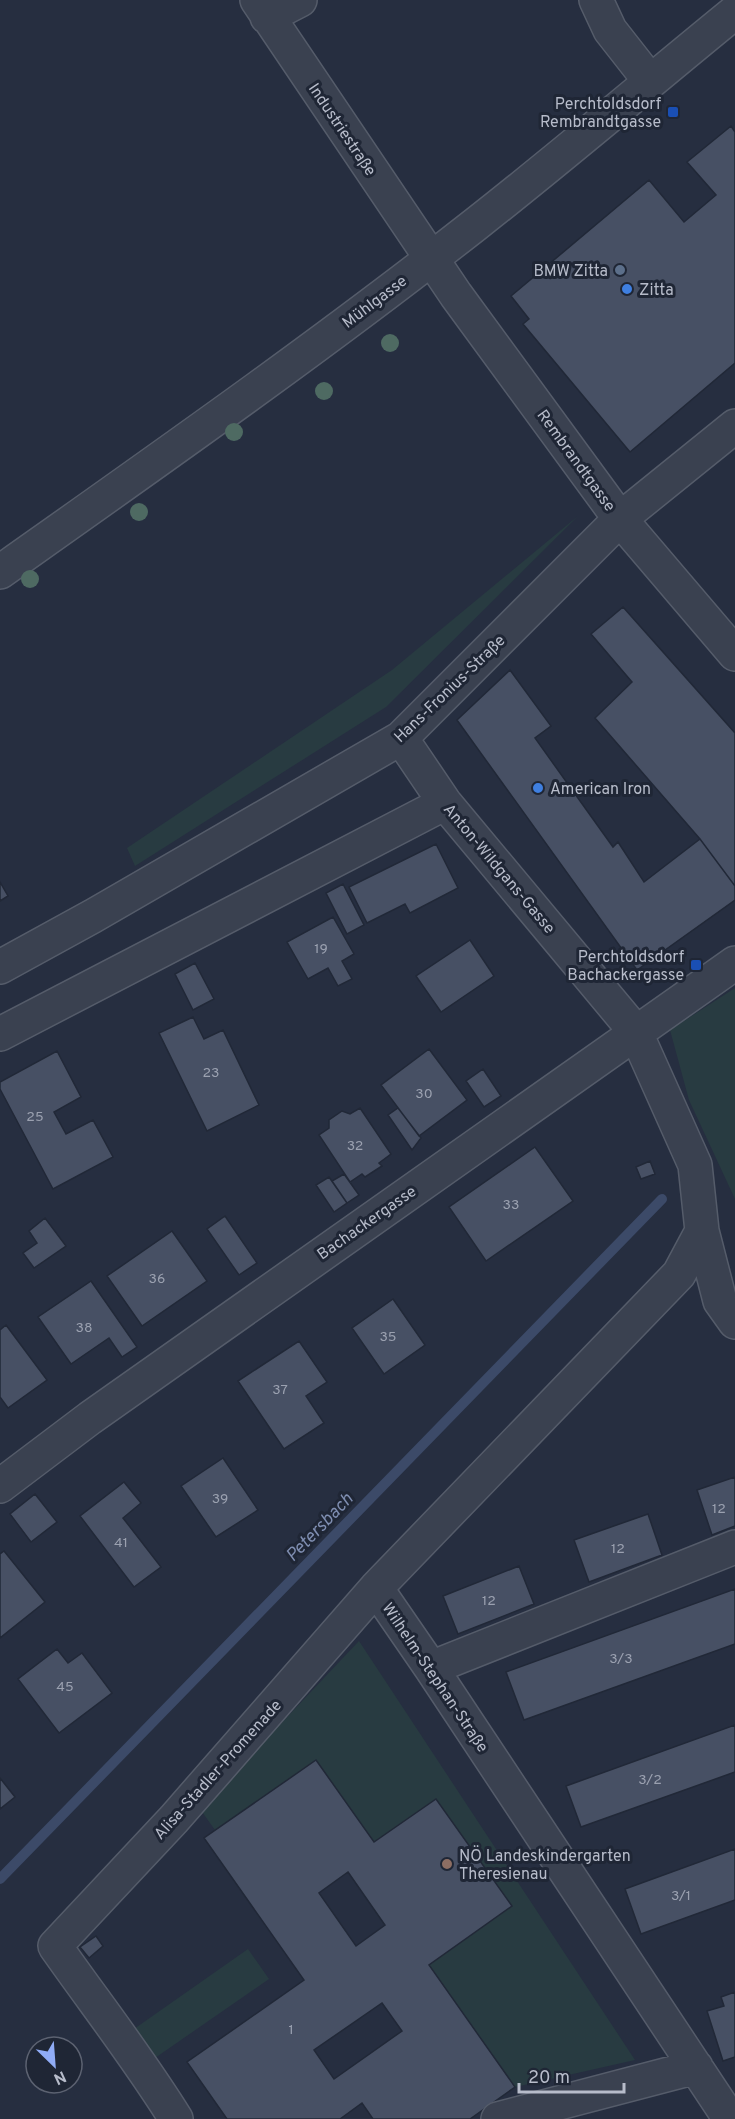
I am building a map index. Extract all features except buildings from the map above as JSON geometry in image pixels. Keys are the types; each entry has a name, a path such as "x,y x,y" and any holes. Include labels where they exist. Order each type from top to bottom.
{"street":[{"path":"262,8 300,0"},
{"path":"596,0 610,30 650,81"},
{"name":"Industriestraße","path":"262,8 431,258"},
{"name":"Mühlgasse","path":"0,572 189,438 386,293 483,218 735,12"},
{"name":"Rembrandtgasse","path":"431,258 620,519 735,654"},
{"name":"Hans-Fronius-Straße","path":"0,967 93,916 401,738 620,519 735,426"},
{"name":"Anton-Wildgans-Gasse","path":"401,738 445,803 635,1031 695,1165 702,1231 720,1301 735,1322"},
{"path":"0,1034 445,803"},
{"name":"Bachackergasse","path":"0,1486 119,1397 635,1031 735,963"},
{"name":"Wilhelm-Stephan-Straße","path":"702,1231 679,1275 376,1588 696,2067 730,2113"},
{"path":"431,1668 735,1547"},
{"name":"Alisa-Stadler-Promenade","path":"176,2119 147,2073 55,1946 174,1819 376,1588"},
{"path":"498,2119 696,2067"}],"shaded area":[{"path":"578,516 386,707 135,866 127,848 392,670"},
{"path":"735,988 735,1199 689,1100 670,1030"},
{"path":"359,1641 635,2060 515,2087 429,1965 512,1906 436,1799 374,1842 316,1760 215,1830 200,1809"},
{"path":"248,1949 269,1979 155,2058 134,2029"}],"waterway":[{"name":"Petersbach","path":"0,1879 662,1199"}],"place":[{"name":"Perchtoldsdorf Rembrandtgasse","path":"673,112"},
{"name":"BMW Zitta","path":"620,270"},
{"name":"Zitta","path":"627,289"},
{"name":"American Iron","path":"538,788"},
{"name":"Perchtoldsdorf Bachackergasse","path":"696,965"},
{"name":"NÖ Landeskindergarten Theresienau","path":"447,1864"}]}
